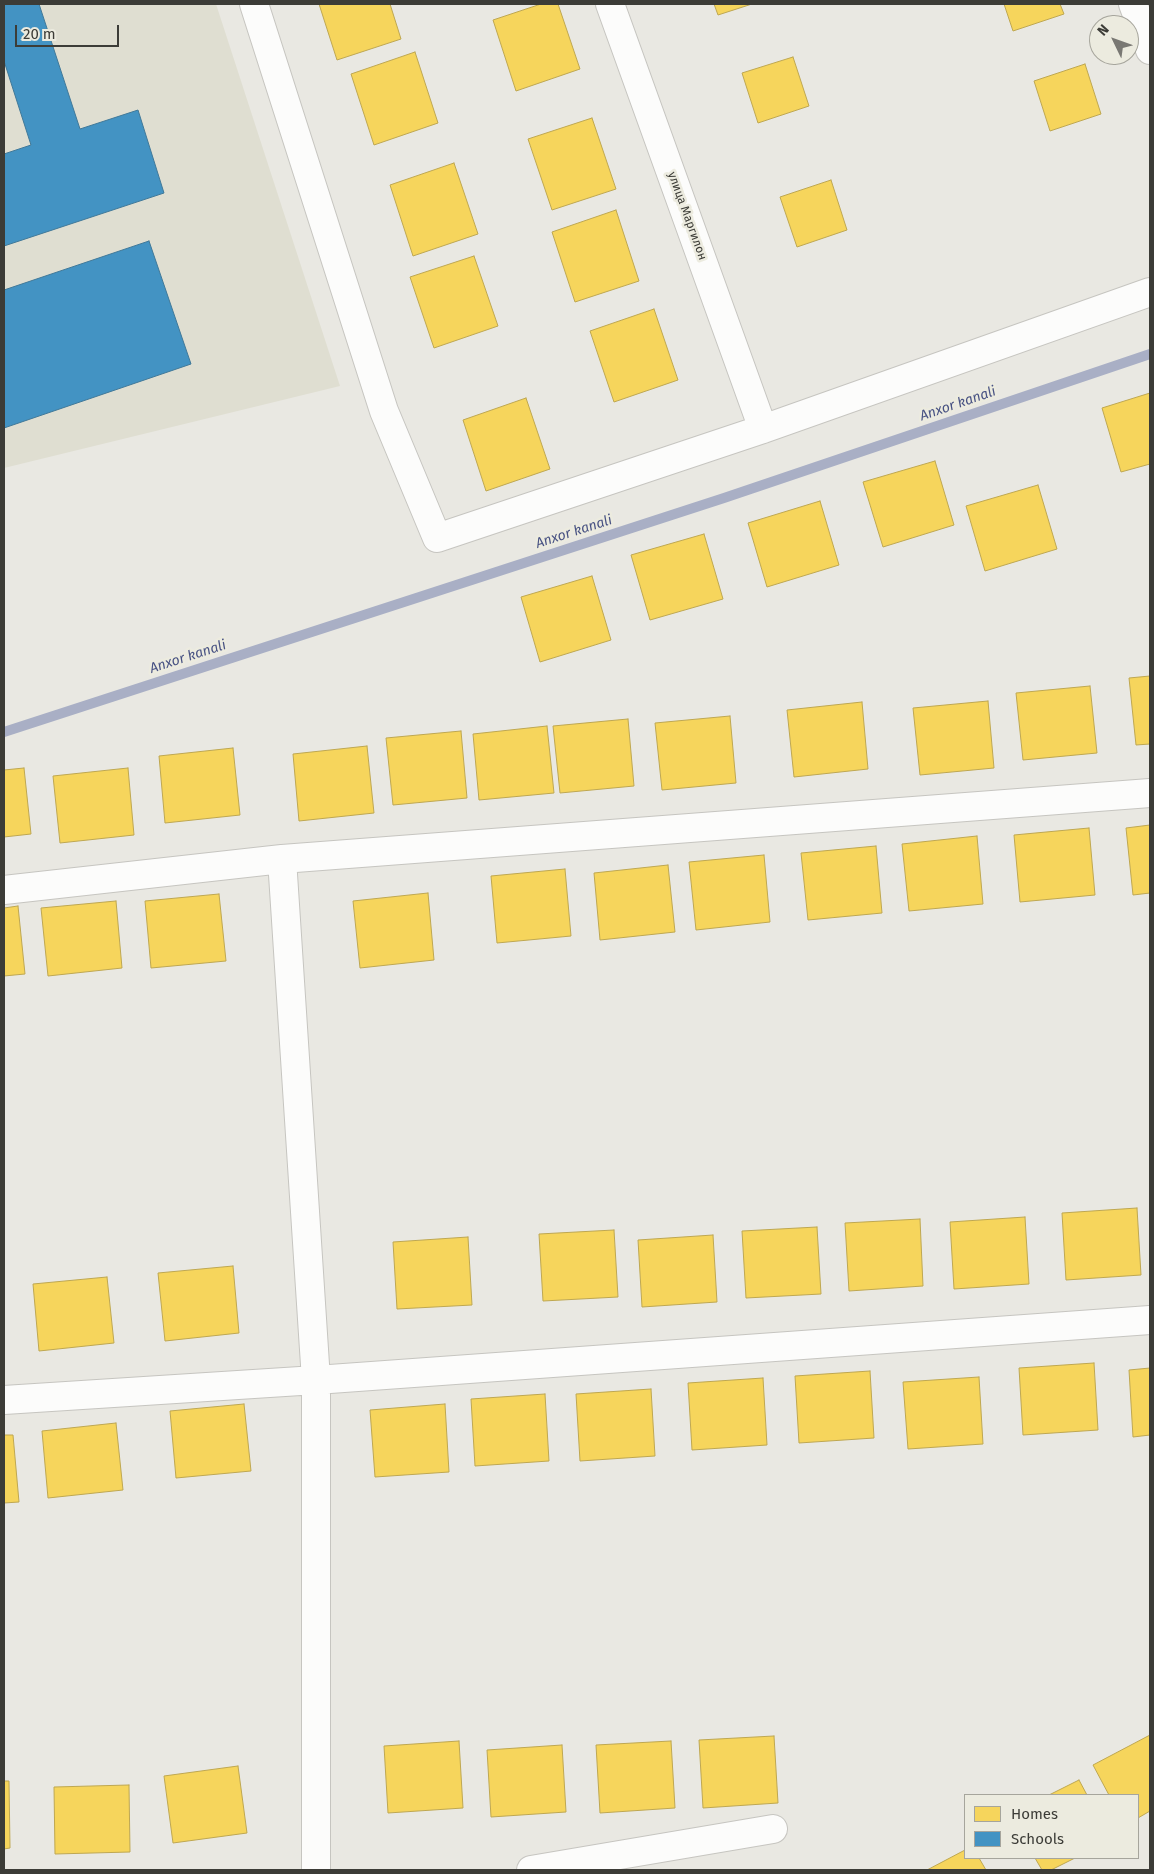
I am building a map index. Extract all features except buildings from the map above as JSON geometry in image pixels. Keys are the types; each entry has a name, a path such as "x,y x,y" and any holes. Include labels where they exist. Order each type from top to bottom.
{"street":[{"path":"254,4 384,412 437,538 764,429 1150,292"},
{"name":"улица Маргилон","path":"610,4 764,429"},
{"path":"1133,4 1150,50"},
{"path":"4,890 282,860 1150,793"},
{"path":"282,860 316,1380 316,1870"},
{"path":"4,1400 316,1380 1150,1320"},
{"path":"531,1870 773,1829"}],"shaded area":[{"path":"4,4 216,4 340,386 4,468"}],"waterway":[{"name":"Anxor kanali","path":"4,732 724,498 1150,354"}]}
